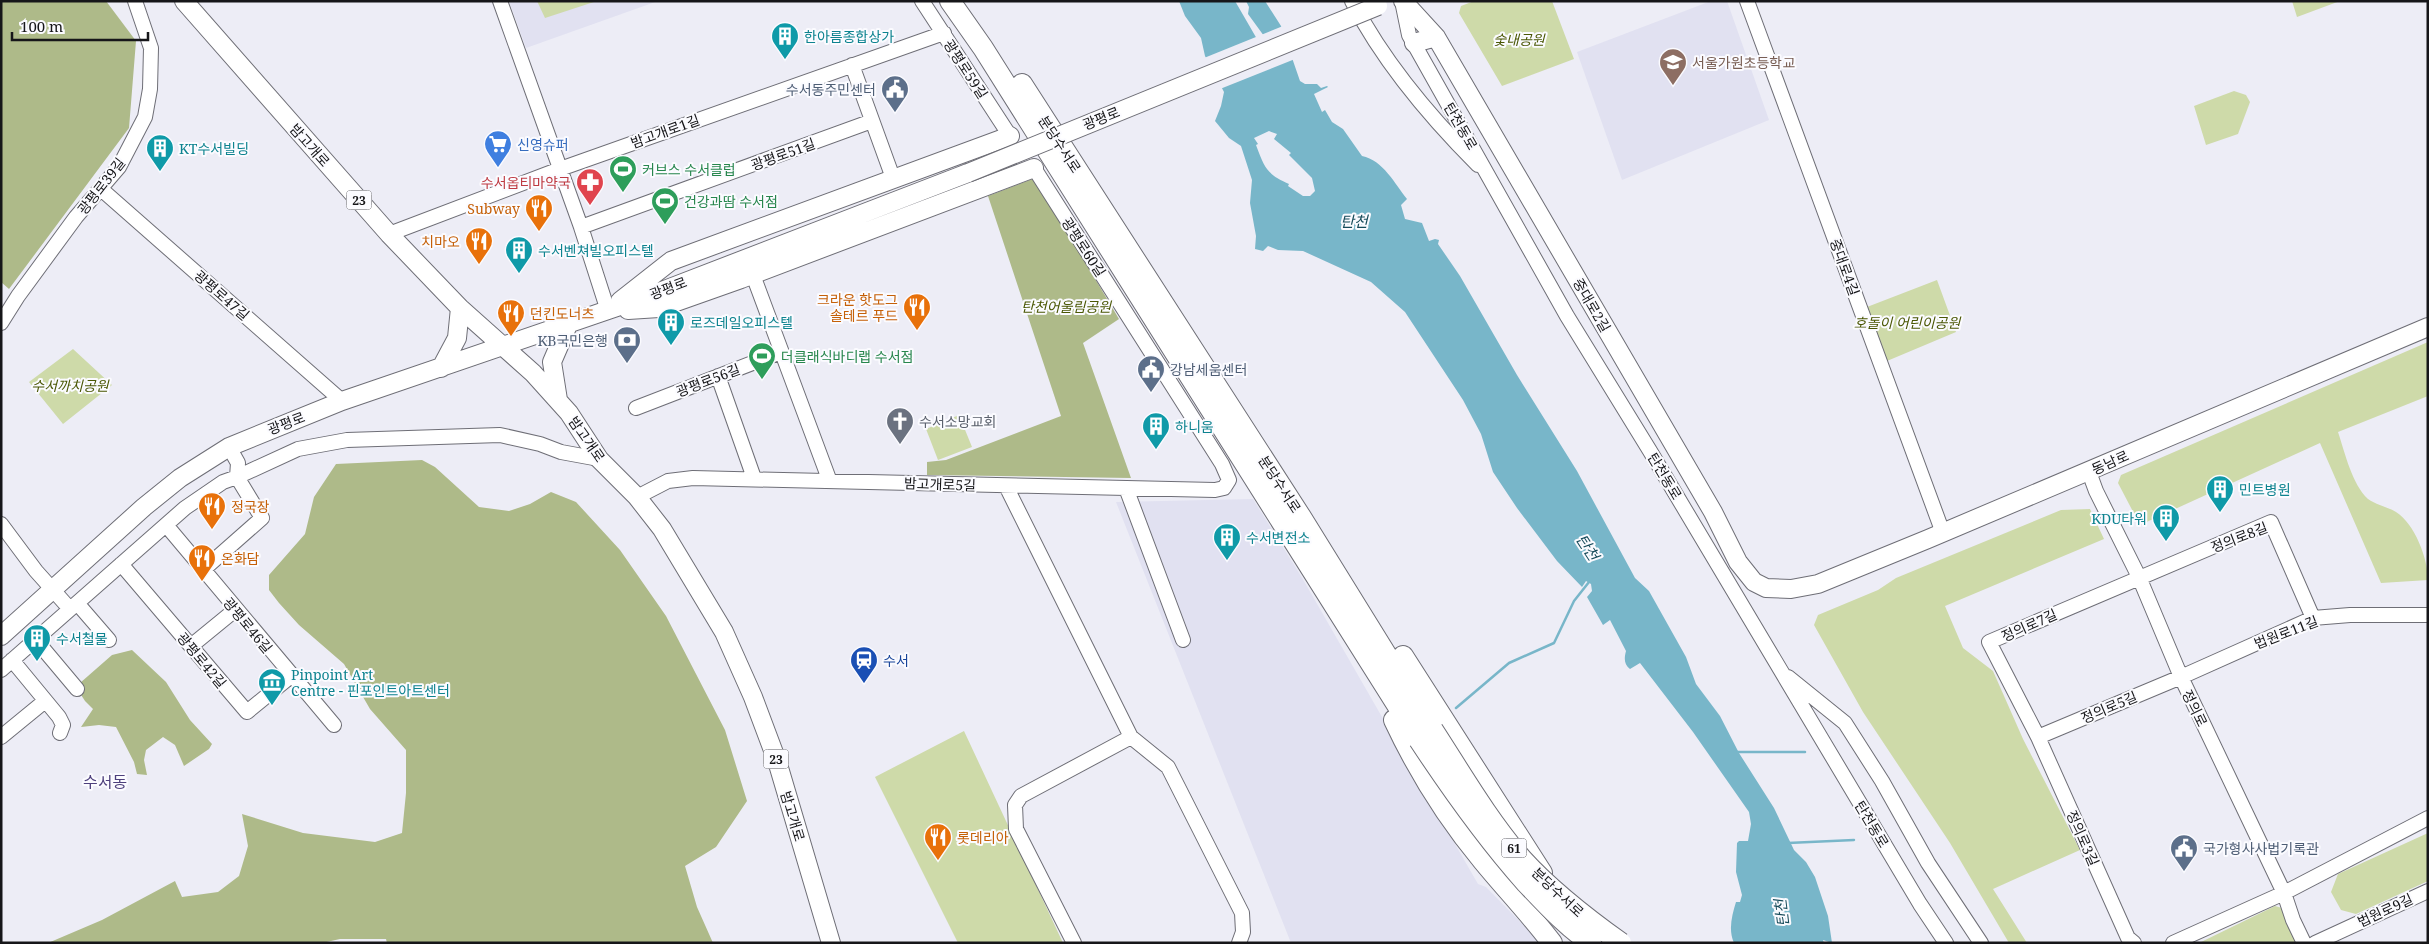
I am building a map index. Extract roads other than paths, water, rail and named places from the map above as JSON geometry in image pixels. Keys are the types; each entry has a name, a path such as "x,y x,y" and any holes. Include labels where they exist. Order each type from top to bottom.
{"highway":[{"name":"분당수서로","path":"950,1 988,57 1419,739 1468,813 1498,852 1546,904 1591,943"},
{"name":"분당수서로","path":"967,1 1301,517 1419,739 1481,804 1522,858 1580,913 1621,943"},
{"path":"1301,517 1346,572 1369,604 1506,816 1556,895 1575,943"},
{"path":"1419,739 1447,810 1482,860 1552,943"}],"main road":[{"name":"밤고개로","path":"184,1 222,47 389,234 460,308 504,346 569,413 599,459 637,497 662,529 683,561 740,664 777,761 831,943"},
{"name":"밤고개로","path":"198,1 222,47"},
{"name":"광평로","path":"1,636 144,507 188,472 229,447 342,401 608,311 968,173 1378,6 1396,1"},
{"name":"중대로2길","path":"1403,1 1436,37 1713,512 1746,574 1754,582 1766,588 1790,589"},
{"path":"1414,43 1436,37"},
{"path":"608,311 670,260 1010,136"},
{"path":"961,153 983,151 992,156 996,163 997,172 988,185"},
{"path":"608,311 659,308 753,275 1034,168"},
{"path":"441,368 458,338 460,308"},
{"path":"558,401 552,362 568,325"},
{"name":"동남로","path":"1790,589 1818,584 1944,533 2428,327"}],"street":[{"name":"광평로39길","path":"3,314 76,217 119,167 145,117 150,90 151,48 135,1"},
{"path":"500,1 581,228 608,311"},
{"name":"광평로59길","path":"922,1 1010,136"},
{"path":"1352,1 1368,32 1395,72 1447,135 1492,180"},
{"name":"탄천동로","path":"1403,1 1409,34 1567,316 1650,451 1920,904 1946,943"},
{"name":"중대로4길","path":"1748,1 1944,533"},
{"name":"밤고개로1길","path":"389,234 560,169 944,34"},
{"path":"852,65 893,178"},
{"name":"광평로51길","path":"581,228 872,121"},
{"name":"광평로60길","path":"1034,168 1222,464 1229,480"},
{"name":"광평로47길","path":"101,189 342,401"},
{"path":"753,275 829,479"},
{"name":"광평로56길","path":"636,408 782,352"},
{"path":"718,376 754,478"},
{"path":"1,670 166,525 223,482 298,449 348,440 500,434 540,444 561,452 599,459"},
{"path":"203,570 262,518 261,513 238,477 238,464 229,447"},
{"name":"정의로","path":"2089,472 2096,491 2139,577 2181,678 2284,893 2293,920 2304,943"},
{"name":"밤고개로5길","path":"637,497 668,481 693,478 829,479 1006,486 1215,490 1224,488 1229,480"},
{"path":"1006,486 1131,737 1171,771 1242,913 1244,922 1239,943"},
{"path":"1126,488 1183,640"},
{"name":"정의로8길","path":"2139,577 2271,522 2313,618"},
{"path":"1,524 53,591 74,606 109,640"},
{"name":"광평로46길","path":"166,525 235,610 334,725"},
{"name":"광평로42길","path":"121,564 247,712 291,676"},
{"name":"정의로7길","path":"2038,737 1989,642 2139,577"},
{"path":"191,646 235,610"},
{"name":"법원로11길","path":"2181,678 2313,618 2350,615 2428,615"},
{"path":"35,639 77,689"},
{"path":"12,660 62,722 60,733"},
{"path":"1780,670 1845,723 1882,781 1928,863 1981,943"},
{"name":"정의로5길","path":"2038,737 2181,678"},
{"path":"1,737 45,701"},
{"path":"1074,943 1016,829 1015,805 1021,796 1131,737"},
{"name":"정의로3길","path":"2038,737 2131,941"},
{"path":"2173,943 2284,893 2428,818"},
{"name":"법원로9길","path":"2314,943 2428,890"}],"water":[{"name":"탄천","path":"1179,1 1235,1 1257,39 1264,36 1248,14 1249,7 1246,1 1265,1 1281,26 1300,81 1305,84 1317,84 1321,88 1328,87 1314,94 1322,112 1325,110 1332,122 1343,129 1362,156 1376,162 1393,180 1407,199 1401,205 1405,219 1422,223 1429,241 1439,240 1438,244 1460,276 1517,375 1577,471 1635,578 1649,591 1686,657 1696,684 1720,716 1739,753 1774,808 1794,850 1806,862 1815,877 1828,916 1832,943 1823,940 1824,943 1734,943 1731,933 1732,917 1736,902 1740,902 1742,895 1736,872 1737,843 1739,841 1748,841 1751,824 1749,812 1693,732 1640,663 1630,669 1627,665 1625,659 1626,651 1610,620 1603,625 1587,597 1592,591 1591,584 1586,581 1582,587 1557,561 1517,508 1493,472 1481,434 1463,400 1405,312 1371,282 1303,251 1278,250 1268,246 1263,251 1255,249 1256,236 1250,203 1252,180 1241,146 1229,138 1215,121 1224,92 1205,56 1201,38 1185,16","holes":["1269,131 1277,134 1274,139 1291,153 1289,155 1312,178 1315,191 1310,196 1303,196 1288,186 1289,184 1271,174 1262,160 1256,145 1258,144 1254,138"]}],"waterway":[{"path":"1456,708 1509,663 1554,643 1574,601 1589,582"},
{"path":"1737,752 1805,752"},
{"path":"1788,843 1854,840"}],"place":[{"name":"한아름종합상가","path":"785,60"},
{"name":"서울가원초등학교","path":"1673,86"},
{"name":"수서동주민센터","path":"895,113"},
{"name":"신영슈퍼","path":"498,168"},
{"name":"KT수서빌딩","path":"160,172"},
{"name":"커브스 수서클럽","path":"623,193"},
{"name":"수서옵티마약국","path":"590,206"},
{"name":"건강과땀 수서점","path":"665,225"},
{"name":"Subway","path":"539,232"},
{"name":"치마오","path":"479,265"},
{"name":"수서벤쳐빌오피스텔","path":"519,274"},
{"name":"크라운 핫도그 솔테르 푸드","path":"917,331"},
{"name":"던킨도너츠","path":"511,337"},
{"name":"로즈데일오피스텔","path":"671,346"},
{"name":"KB국민은행","path":"627,364"},
{"name":"더클래식바디랩 수서점","path":"762,380"},
{"name":"강남세움센터","path":"1151,393"},
{"name":"수서소망교회","path":"900,445"},
{"name":"하니움","path":"1156,450"},
{"name":"민트병원","path":"2220,513"},
{"name":"정국장","path":"212,530"},
{"name":"KDU타워","path":"2166,542"},
{"name":"수서변전소","path":"1227,561"},
{"name":"온화담","path":"202,582"},
{"name":"수서철물","path":"37,662"},
{"name":"수서","path":"864,684"},
{"name":"Pinpoint Art Centre - 핀포인트아트센터","path":"272,706"},
{"name":"롯데리아","path":"938,861"},
{"name":"국가형사사법기록관","path":"2184,872"}],"district":[{"name":"수서동","path":"105,782"}],"park label":[{"name":"숯내공원","path":"1519,39"},
{"name":"탄천어울림공원","path":"1066,306"},
{"name":"호돌이 어린이공원","path":"1907,322"},
{"name":"수서까치공원","path":"70,385"}]}
